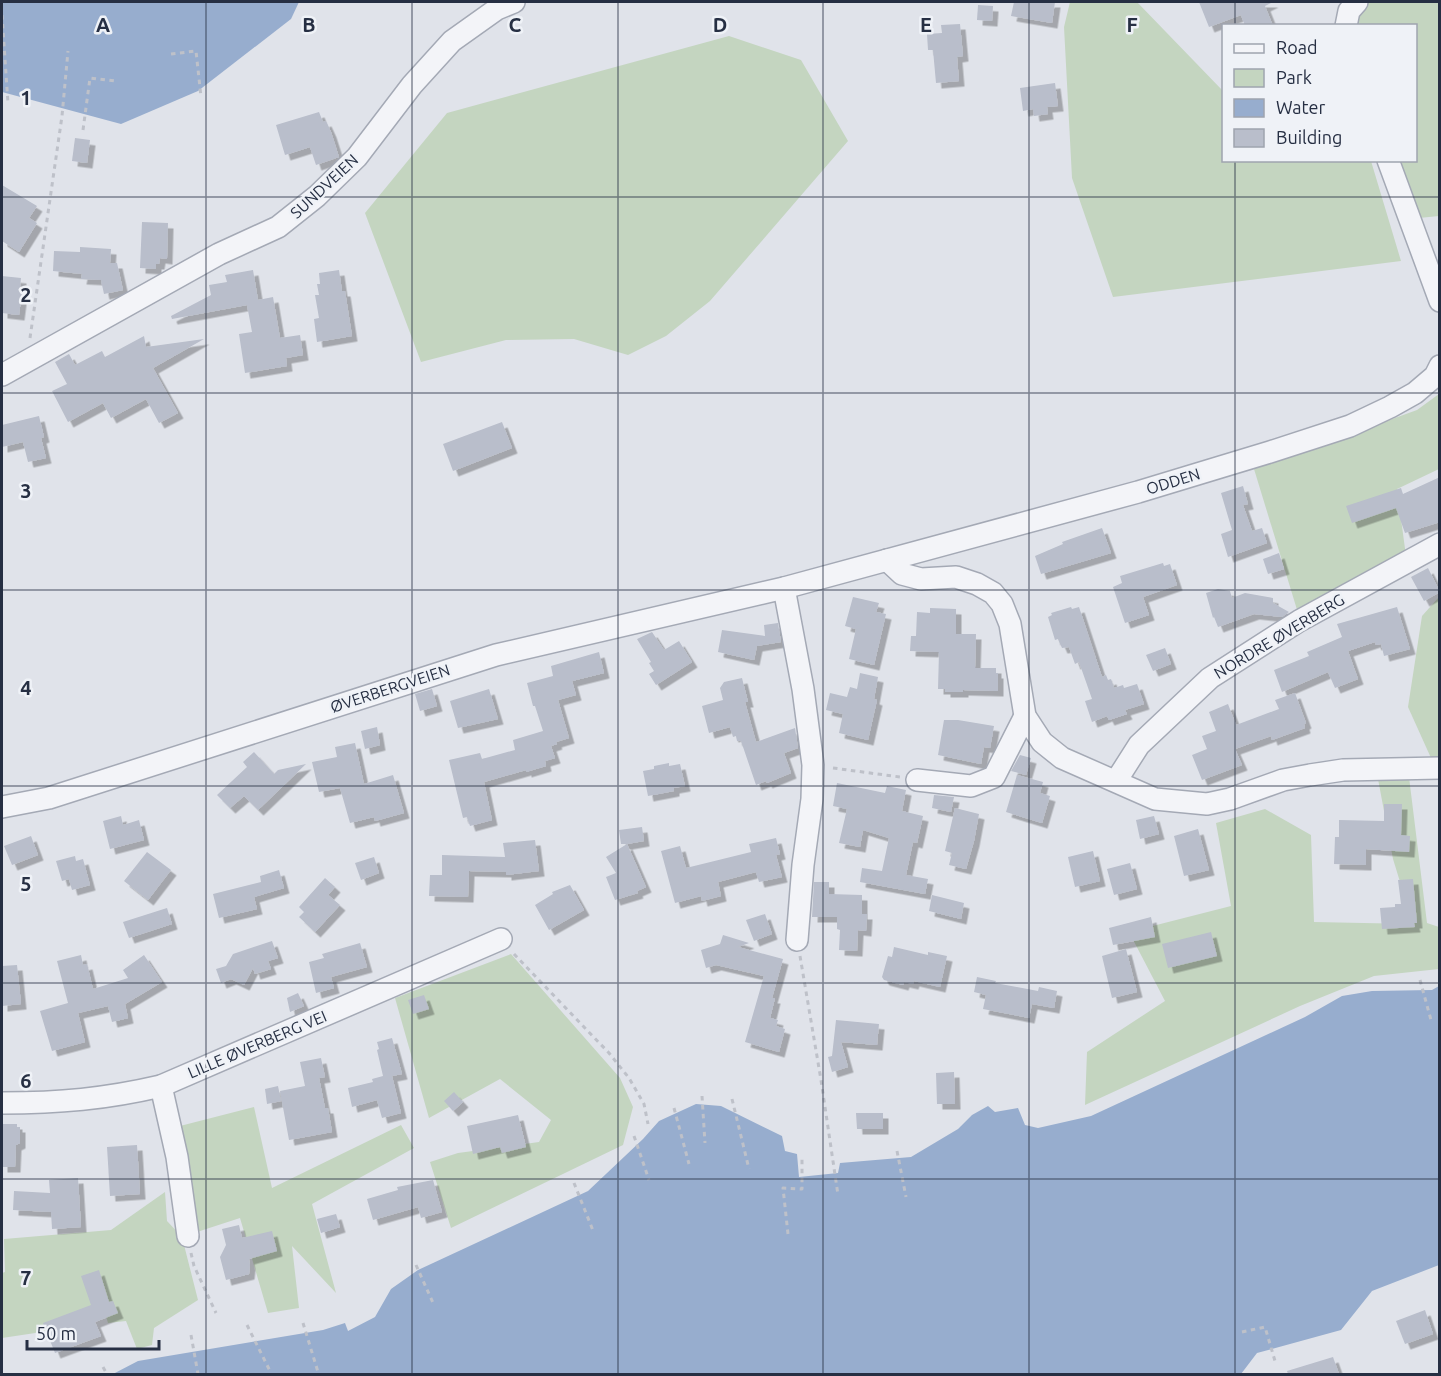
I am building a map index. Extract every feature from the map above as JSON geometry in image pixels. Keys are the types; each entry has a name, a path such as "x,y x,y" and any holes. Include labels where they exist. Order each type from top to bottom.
{"street":[{"name":"SUNDVEIEN","path":"2,375 219,254 278,227 317,196 357,157 412,85 452,41 497,9 514,2"},
{"path":"1346,24 1349,11 1358,2"},
{"path":"1389,162 1440,301"},
{"name":"ODDEN","path":"887,560 1138,492 1350,426 1415,393 1435,376 1440,366"},
{"name":"NORDRE ØVERBERG","path":"1116,781 1139,745 1210,678 1299,621 1440,544"},
{"path":"887,560 902,573 921,579 956,577 977,584 993,593 1002,604 1010,624 1025,716 1042,742 1062,758 1155,800 1207,804 1230,799 1283,780 1343,770 1440,768"},
{"name":"ØVERBERGVEIEN","path":"2,807 49,798 496,655 784,588 887,560"},
{"path":"784,588 813,765 812,799 803,866 797,940"},
{"path":"917,780 971,786 994,777 1025,716"},
{"name":"LILLE ØVERBERG VEI","path":"2,1103 77,1101 127,1094 161,1086 501,939"},
{"path":"161,1086 177,1157 188,1236"}],"path":[{"path":"2,15 8,103"},
{"path":"27,360 62,116 68,51"},
{"path":"171,54 196,51 201,97"},
{"path":"83,130 90,78 115,81"},
{"path":"813,765 917,780"},
{"path":"501,939 609,1053 629,1078 644,1104 648,1124"},
{"path":"797,940 821,1080 837,1196 832,1166"},
{"path":"1420,980 1431,1020"},
{"path":"702,1096 705,1143"},
{"path":"732,1100 749,1169"},
{"path":"674,1107 689,1164"},
{"path":"634,1136 649,1180"},
{"path":"897,1151 906,1197"},
{"path":"788,1234 783,1188 802,1189 802,1156"},
{"path":"574,1184 594,1233"},
{"path":"188,1236 194,1266 216,1313"},
{"path":"416,1265 434,1305"},
{"path":"303,1323 318,1372"},
{"path":"247,1325 271,1372"},
{"path":"1242,1332 1265,1327 1275,1361"},
{"path":"191,1335 198,1374"},
{"path":"104,1367 107,1374"}],"green space":[{"path":"1070,2 1137,2 1222,90 1222,162 1371,162 1401,261 1113,297 1072,178 1064,27"},
{"path":"1360,2 1439,2 1439,216 1419,218 1398,162 1417,162 1417,24 1351,24"},
{"path":"729,36 801,60 848,141 710,301 666,336 628,355 574,339 506,340 421,362 365,213 447,113"},
{"path":"1439,394 1439,469 1397,489 1406,556 1298,613 1254,469 1417,410"},
{"path":"1439,597 1439,758 1431,758 1408,707 1422,616"},
{"path":"1409,777 1427,923 1439,927 1439,969 1374,976 1300,1006 1085,1105 1087,1052 1165,1001 1129,932 1231,906 1216,823 1265,809 1311,835 1314,922 1413,924 1393,859 1378,779"},
{"path":"511,954 620,1078 633,1107 623,1145 451,1228 430,1162 458,1153 539,1142 551,1120 500,1079 429,1118 395,998"},
{"path":"254,1107 272,1188 401,1125 414,1148 312,1204 336,1293 292,1246 299,1308 268,1313 240,1218 197,1232 180,1126"},
{"path":"165,1192 167,1221 182,1237 198,1300 154,1328 152,1345 137,1349 126,1321 108,1323 101,1300 86,1317 42,1332 2,1338 4,1239 111,1230"}],"water":[{"path":"2,2 299,2 291,19 198,91 121,124 2,92"},
{"path":"1439,986 1439,1265 1372,1291 1341,1330 1257,1353 1241,1374 113,1374 138,1361 323,1330 345,1323 348,1331 375,1317 391,1289 418,1270 588,1191 659,1121 696,1104 721,1106 782,1136 785,1151 797,1154 799,1177 838,1173 840,1163 911,1157 958,1129 972,1115 988,1106 995,1112 1018,1108 1025,1125 1038,1128 1091,1116 1305,1017 1342,996 1372,991 1432,990"}],"building":[{"path":"1014,2 1055,2 1052,23 1011,16"},
{"path":"1199,2 1273,2 1265,6 1272,24 1244,24 1241,15 1209,27"},
{"path":"978,5 993,6 992,21 977,20"},
{"path":"960,24 963,56 957,57 959,81 936,83 933,50 928,50 927,34 942,33 941,25"},
{"path":"1055,83 1058,106 1047,107 1048,114 1034,116 1033,109 1023,111 1020,88"},
{"path":"319,112 331,132 339,157 316,165 310,147 285,155 276,125"},
{"path":"75,138 90,140 87,163 72,161"},
{"path":"2,185 37,206 29,218 37,223 19,252 2,241"},
{"path":"142,222 168,223 167,259 160,258 156,269 140,268"},
{"path":"80,247 111,249 110,263 117,263 123,290 104,294 101,280 81,279 82,274 53,271 54,251 80,252"},
{"path":"253,270 258,300 273,297 280,338 300,335 303,355 286,358 287,366 245,373 239,334 252,332 247,305 172,319 171,316 211,295 209,285 227,282 225,275"},
{"path":"339,270 342,291 345,291 352,336 317,342 314,319 319,318 315,295 319,295 317,284 320,284 319,273"},
{"path":"2,276 21,278 19,315 2,313"},
{"path":"144,336 146,347 204,339 153,368 178,413 159,423 146,399 111,418 103,403 68,422 52,391 67,384 55,362 69,354 75,365 102,351 105,357"},
{"path":"39,416 46,458 28,462 23,442 2,447 2,425"},
{"path":"502,422 512,448 453,471 443,444"},
{"path":"1440,477 1440,522 1405,533 1396,508 1352,523 1346,506 1401,488 1403,494"},
{"path":"1243,486 1248,504 1243,505 1252,531 1262,528 1267,543 1228,557 1221,534 1232,530 1221,493"},
{"path":"1102,528 1111,553 1041,574 1035,556 1063,544 1062,542"},
{"path":"1279,553 1284,569 1268,574 1263,559"},
{"path":"1163,563 1164,566 1170,564 1177,585 1143,597 1149,615 1125,623 1113,587 1122,583 1120,576"},
{"path":"1428,568 1440,592 1424,601 1411,577"},
{"path":"1218,589 1230,591 1232,598 1245,593 1273,598 1273,603 1289,612 1282,617 1254,614 1218,627 1206,593"},
{"path":"853,597 879,603 876,612 886,614 874,665 849,659 856,629 845,626"},
{"path":"1071,607 1072,609 1079,607 1102,677 1106,675 1108,680 1111,679 1114,688 1137,684 1144,704 1125,710 1127,714 1109,720 1107,716 1092,722 1085,701 1092,699 1079,662 1075,664 1069,647 1062,648 1058,639 1055,640 1048,617 1052,615 1051,613"},
{"path":"1397,607 1410,649 1384,656 1381,644 1376,645 1375,642 1348,651 1358,679 1335,688 1328,672 1282,692 1274,670 1309,656 1307,652 1342,637 1337,624"},
{"path":"930,608 956,609 956,634 976,634 975,668 996,668 998,691 945,692 945,689 938,689 939,652 910,651 911,636 916,636 917,612 930,613"},
{"path":"778,623 781,642 757,646 754,660 718,652 722,630 765,636 764,625"},
{"path":"652,632 664,650 679,641 692,662 656,685 649,674 654,671 649,663 651,662 637,639"},
{"path":"1165,648 1171,664 1153,671 1146,655"},
{"path":"599,652 604,673 572,681 576,695 558,700 569,738 551,746 555,758 545,761 546,766 484,782 492,820 470,826 467,817 463,818 449,760 480,753 482,759 515,750 513,740 543,731 527,683 553,676 551,666"},
{"path":"860,673 878,677 874,699 877,700 868,740 839,733 843,714 826,710 830,693 847,697 850,687 857,689"},
{"path":"742,678 748,702 745,702 756,742 795,728 798,748 784,753 791,773 767,783 766,781 756,785 741,741 737,741 736,736 733,737 730,727 709,733 702,706 723,700 720,688 724,682"},
{"path":"432,689 437,706 420,711 415,694"},
{"path":"489,689 498,719 458,728 450,701"},
{"path":"1295,693 1306,723 1305,728 1272,740 1271,736 1235,749 1242,765 1202,780 1192,755 1207,749 1202,736 1216,731 1209,712 1228,704 1236,725 1279,709 1275,700"},
{"path":"944,720 994,726 990,748 984,747 981,764 938,755"},
{"path":"377,727 380,745 365,749 361,731"},
{"path":"355,743 364,784 393,775 404,813 375,821 374,817 350,823 340,788 319,792 312,762 337,757 335,747"},
{"path":"254,752 274,774 278,770 306,764 258,810 244,796 230,808 217,795 247,767 243,762"},
{"path":"1020,755 1031,758 1026,775 1011,771"},
{"path":"669,763 669,766 680,764 685,786 674,788 674,791 648,796 643,771"},
{"path":"1017,775 1043,782 1040,793 1050,796 1042,823 1006,812"},
{"path":"837,783 885,793 887,786 906,790 902,811 923,816 917,843 913,842 906,875 928,879 925,894 860,882 862,868 882,871 889,838 863,830 860,847 839,843 847,809 833,806"},
{"path":"934,795 954,797 951,812 932,808"},
{"path":"1384,804 1402,804 1401,835 1410,836 1409,852 1366,849 1366,865 1334,864 1335,837 1339,837 1339,820 1384,821"},
{"path":"955,808 979,814 966,869 949,865 952,853 945,851"},
{"path":"121,816 123,825 139,820 144,840 110,849 103,821"},
{"path":"1154,816 1159,834 1140,839 1136,820"},
{"path":"642,827 644,841 621,844 619,830"},
{"path":"1198,829 1209,870 1184,876 1174,836"},
{"path":"31,836 38,855 12,865 4,846"},
{"path":"776,838 780,854 776,855 782,877 759,882 756,872 718,882 721,896 702,901 701,896 675,903 661,851 680,846 686,868 751,852 749,844"},
{"path":"535,840 539,871 506,875 506,872 469,871 468,897 429,896 430,875 442,875 442,855 505,857 503,843"},
{"path":"627,844 646,887 637,891 638,893 615,900 606,877 616,873 606,857"},
{"path":"1093,851 1100,881 1075,887 1068,857"},
{"path":"147,852 171,870 148,900 124,881"},
{"path":"75,856 76,861 83,859 90,885 72,890 69,879 62,881 56,861"},
{"path":"374,857 379,873 361,880 355,863"},
{"path":"1130,863 1137,889 1114,895 1107,869"},
{"path":"279,870 284,888 254,897 257,909 219,918 213,894 261,882 260,876"},
{"path":"325,878 335,887 328,895 340,905 315,932 299,917 304,912 299,907"},
{"path":"1413,879 1417,923 1414,923 1415,927 1382,929 1380,908 1395,907 1395,904 1401,904 1398,880"},
{"path":"814,882 829,882 829,894 862,895 862,914 867,914 866,931 858,930 857,951 839,950 840,930 837,929 837,917 812,917"},
{"path":"570,885 584,910 549,930 535,905 553,894 552,892"},
{"path":"932,895 964,903 961,919 929,911"},
{"path":"167,908 172,924 129,938 123,922"},
{"path":"765,914 772,934 754,941 746,920"},
{"path":"1151,917 1155,937 1113,945 1109,928"},
{"path":"1211,932 1217,956 1168,968 1162,944"},
{"path":"723,935 749,943 738,947 783,959 772,998 775,998 770,1018 778,1020 776,1026 785,1029 779,1052 745,1042 764,976 716,965 706,968 701,950 720,944"},
{"path":"272,941 278,958 268,961 271,969 255,974 253,968 244,985 231,979 221,983 216,969 226,966 233,954"},
{"path":"360,943 367,967 331,977 334,988 316,993 309,962 324,958 322,954"},
{"path":"894,947 928,955 928,952 947,956 940,987 914,981 913,984 904,982 903,985 884,980 882,977 888,956 892,957"},
{"path":"1126,949 1137,992 1112,998 1102,956"},
{"path":"81,955 83,965 87,964 93,989 128,978 123,970 144,955 162,982 125,1004 128,1018 112,1022 108,1006 78,1013 85,1042 52,1051 40,1011 68,1003 57,961"},
{"path":"17,965 21,1004 2,1006 2,966"},
{"path":"977,977 996,981 995,983 1038,991 1039,987 1057,991 1054,1008 1032,1004 1029,1018 983,1009 986,995 974,992"},
{"path":"298,993 304,1006 290,1012 287,998"},
{"path":"424,995 429,1009 413,1014 408,1000"},
{"path":"836,1020 879,1024 877,1045 841,1042 848,1067 832,1072 828,1057 832,1056"},
{"path":"392,1038 402,1074 392,1076 401,1113 382,1118 377,1100 352,1107 348,1088 373,1082 372,1079 383,1076 377,1042"},
{"path":"321,1058 325,1077 319,1078 332,1132 289,1140 280,1091 305,1086 300,1062"},
{"path":"954,1072 955,1104 937,1104 936,1073"},
{"path":"278,1086 281,1101 267,1104 265,1089"},
{"path":"454,1092 463,1102 453,1111 444,1101"},
{"path":"856,1113 883,1113 883,1129 857,1129"},
{"path":"518,1115 526,1147 502,1153 500,1147 473,1154 467,1126"},
{"path":"2,1124 17,1124 17,1127 20,1127 20,1143 16,1145 15,1167 2,1167"},
{"path":"137,1145 140,1194 110,1196 107,1147"},
{"path":"78,1178 81,1227 52,1229 51,1212 13,1210 14,1191 50,1193 49,1180"},
{"path":"433,1180 442,1212 421,1218 418,1207 373,1220 367,1199 398,1190 397,1187"},
{"path":"336,1214 340,1227 321,1233 317,1219"},
{"path":"239,1225 242,1238 272,1231 277,1251 249,1259 249,1274 226,1280 220,1257 226,1245 222,1229"},
{"path":"99,1270 109,1302 113,1301 118,1313 95,1322 101,1336 55,1353 43,1323 91,1305 81,1276"},
{"path":"1425,1310 1433,1334 1405,1344 1396,1321"},
{"path":"1333,1357 1339,1374 1288,1374 1287,1371"}]}
